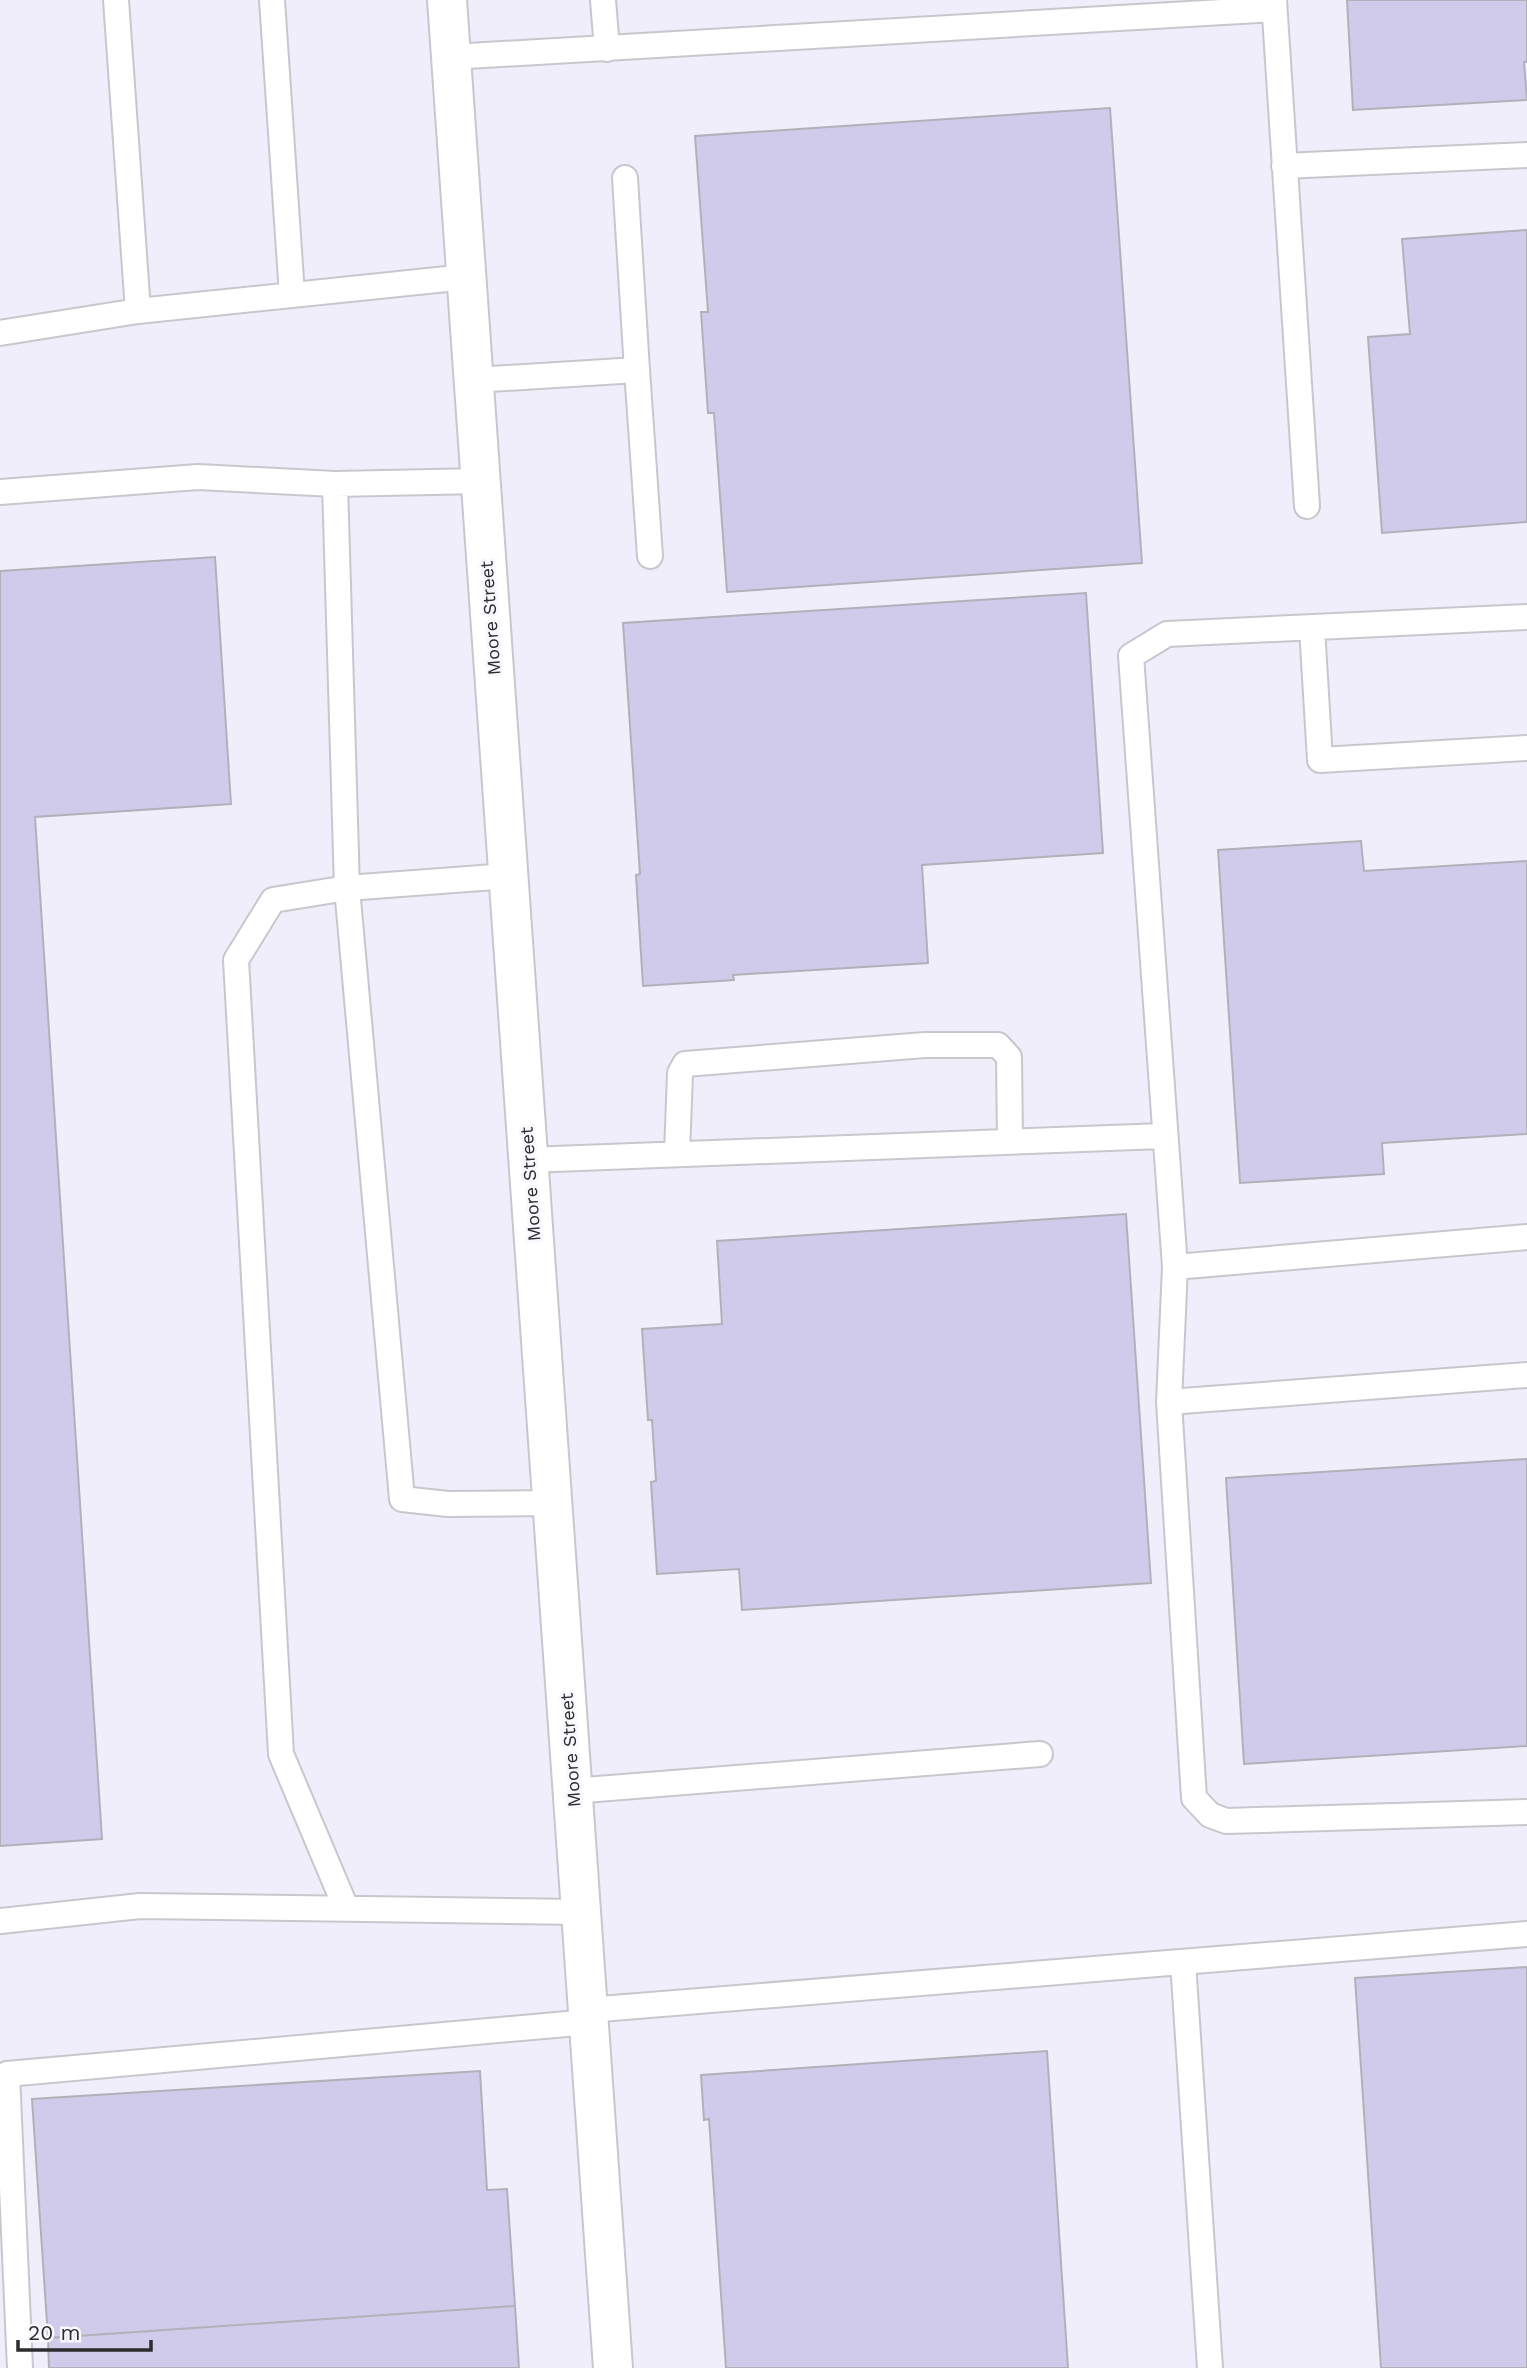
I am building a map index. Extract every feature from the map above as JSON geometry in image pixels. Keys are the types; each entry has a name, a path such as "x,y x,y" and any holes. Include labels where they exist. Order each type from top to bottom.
{"street":[{"name":"Moore Street","path":"447,0 613,2368"}],"lane":[{"path":"116,0 138,311"},
{"path":"272,0 292,295"},
{"path":"603,0 607,49"},
{"path":"451,58 1274,4 1307,506"},
{"path":"1284,166 1527,155"},
{"path":"625,178 650,556"},
{"path":"0,333 138,311 466,277"},
{"path":"474,380 637,370"},
{"path":"0,492 198,477 335,484 481,481"},
{"path":"335,484 346,888 402,1499 448,1504 553,1503"},
{"path":"1527,617 1167,634 1131,656 1163,1136 1175,1267 1169,1402 1194,1798 1210,1815 1226,1821 1527,1812"},
{"path":"1312,628 1320,760 1527,748"},
{"path":"346,1908 281,1754 236,960 273,900 346,888 508,876"},
{"path":"677,1154 680,1073 685,1064 925,1045 998,1045 1009,1057 1010,1141"},
{"path":"528,1160 1163,1136"},
{"path":"1175,1267 1527,1237"},
{"path":"1169,1402 1527,1376"},
{"path":"572,1791 1040,1754"},
{"path":"0,1921 140,1906 581,1912"},
{"path":"20,2368 7,2074 589,2016 1527,1934"},
{"path":"1183,1962 1210,2368"}],"shaded area":[{"path":"0,0 1527,0 1527,2368 0,2368"}],"building":[{"path":"1347,0 1527,0 1527,62 1524,62 1527,100 1353,110"},
{"path":"1110,108 1142,563 727,592 714,413 708,413 701,312 708,312 695,136"},
{"path":"1527,230 1527,522 1382,533 1368,337 1410,334 1402,239"},
{"path":"215,557 231,804 35,817 102,1839 0,1846 0,571"},
{"path":"1086,593 1103,853 922,865 928,963 733,975 734,980 643,986 636,875 640,874 623,623"},
{"path":"1361,841 1364,871 1527,861 1527,1134 1382,1143 1384,1174 1240,1183 1218,850"},
{"path":"1126,1214 1151,1583 742,1610 739,1569 657,1574 651,1482 656,1481 652,1420 648,1420 642,1329 722,1324 717,1241"},
{"path":"1527,1459 1527,1746 1244,1764 1226,1478"},
{"path":"1527,1967 1527,2368 1381,2368 1355,1978"},
{"path":"1047,2051 1068,2368 726,2368 709,2119 704,2120 701,2075"},
{"path":"480,2071 487,2190 507,2189 515,2306 48,2338 32,2099"},
{"path":"515,2306 519,2368 49,2368 48,2338"}]}
